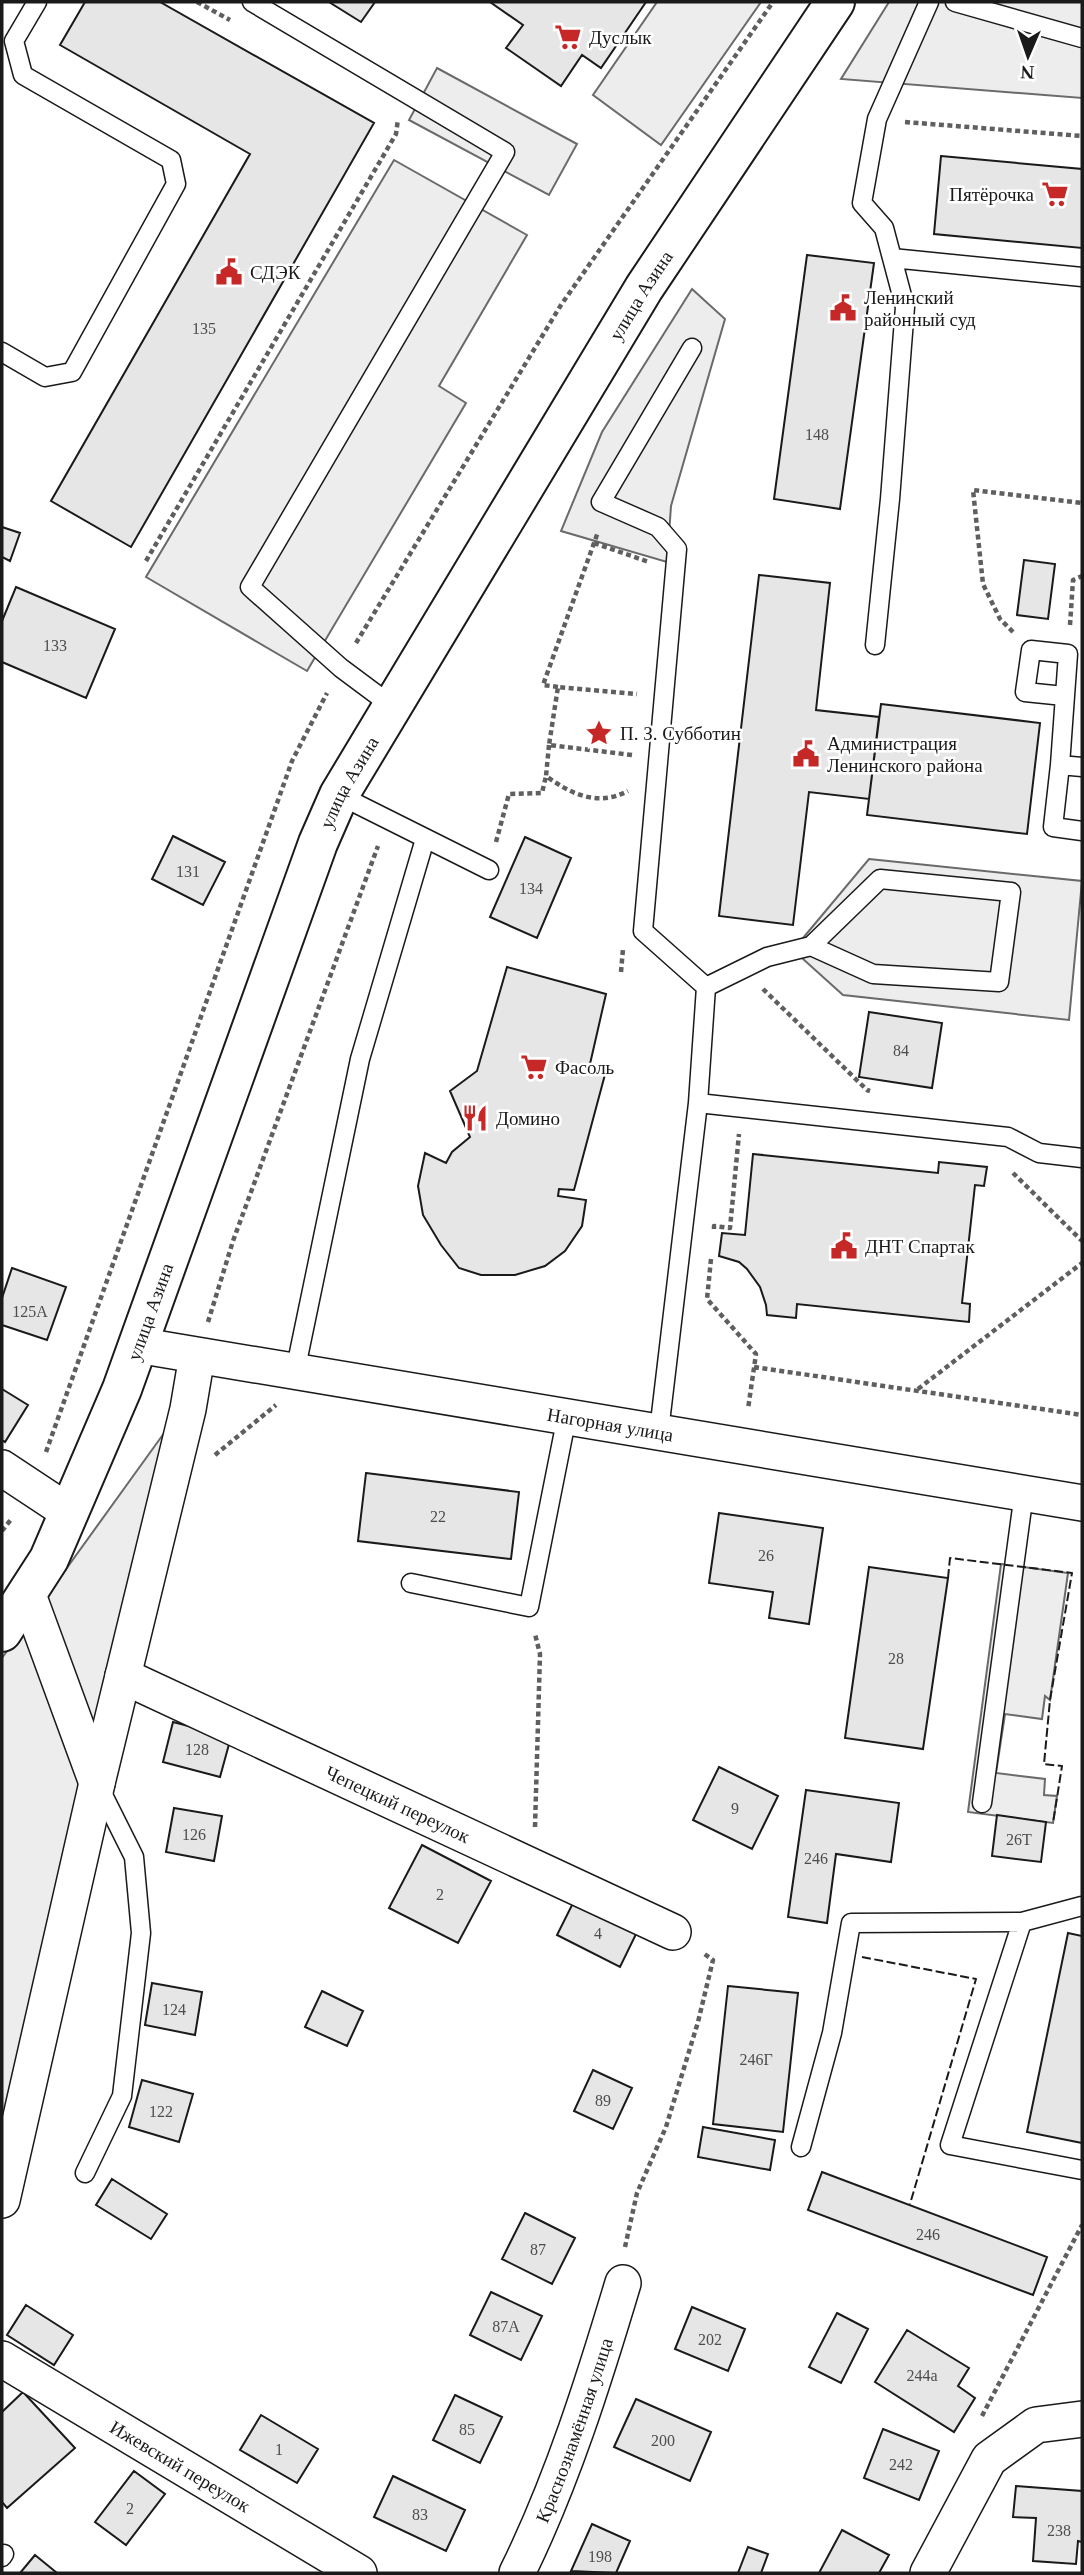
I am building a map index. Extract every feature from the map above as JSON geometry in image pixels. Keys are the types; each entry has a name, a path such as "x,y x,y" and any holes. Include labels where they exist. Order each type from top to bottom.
{"main road":[{"name":"улица Азина","path":"2,1632 49,1559 121,1389 318,843 339,795 645,288 835,2"}],"street":[{"name":"Нагорная улица","path":"137,1345 1082,1503"},
{"path":"2,2200 97,1783 188,1409 197,1356"},
{"path":"2,1468 70,1513"},
{"path":"27,1592 97,1783"},
{"name":"Чепецкий переулок","path":"123,1676 673,1932"},
{"name":"Краснознамённая улица","path":"517,2573 593,2384 623,2283"},
{"name":"Ижевский переулок","path":"2,2359 359,2573"},
{"path":"928,2573 989,2459 1036,2425 1082,2419"}],"lane":[{"path":"2,352 45,377 72,372 176,184 171,160 23,75 14,41 37,2"},
{"path":"253,2 505,152 250,587 341,668 392,706"},
{"path":"875,645 905,307 884,228 862,203 877,119 929,2"},
{"path":"955,2 1082,38"},
{"path":"892,258 1082,277"},
{"path":"692,348 601,502 658,527 677,549 643,931 706,987"},
{"path":"1064,696 1025,692 1031,650 1068,654 1060,765 1052,827 1082,831"},
{"path":"1060,765 1082,767"},
{"path":"339,795 489,870"},
{"path":"304,1374 360,1059 425,839"},
{"path":"706,987 767,957 811,947 880,880 1011,892 999,982 873,974 811,947"},
{"path":"659,1431 698,1103 706,987"},
{"path":"698,1103 1008,1138 1039,1153 1082,1158"},
{"path":"411,1583 528,1607 567,1416"},
{"path":"982,1803 1024,1493"},
{"path":"85,2173 122,2096 141,1933 134,1857 97,1783"},
{"path":"801,2147 832,2033 851,1923 1022,1922 1082,1906"},
{"path":"1022,1922 950,2145 1082,2170"}],"path":[{"path":"197,2 233,22"},
{"path":"146,561 396,134 398,114"},
{"path":"877,119 1082,136"},
{"path":"1031,650 1000,619 983,584 973,490 1082,503"},
{"path":"607,505 543,685 663,697"},
{"path":"1068,654 1073,580 1082,576"},
{"path":"489,870 509,794 542,793 558,687"},
{"path":"548,745 656,766"},
{"path":"546,776 578,796 595,799 623,793 656,766"},
{"path":"197,1356 233,1241 387,820"},
{"path":"706,987 760,986 867,1090 880,1092"},
{"path":"713,1238 714,1226 730,1228 742,1108"},
{"path":"972,1134 1082,1241"},
{"path":"712,1250 707,1299 756,1353 743,1446"},
{"path":"917,1390 1082,1263"},
{"path":"754,1367 1082,1416"},
{"path":"166,1496 304,1374"},
{"path":"528,1607 540,1654 534,1867"},
{"path":"623,2283 622,2259 637,2193 666,2127 698,2022 713,1960 673,1932"},
{"path":"980,2420 1082,2225"}],"shaded area":[{"path":"657,2 761,2 661,145 593,95"},
{"path":"889,2 1082,2 1082,98 841,79"},
{"path":"437,68 577,144 549,195 409,120"},
{"path":"394,160 527,235 439,386 466,403 307,671 146,577"},
{"path":"692,289 725,319 671,506 667,562 561,531 602,432"},
{"path":"869,859 1082,881 1069,1020 843,995 793,950"},
{"path":"167,1429 2,2166 2,1658"},
{"path":"1001,1564 1068,1573 1050,1700 1045,1696 1042,1719 1005,1714 996,1773 1045,1779 1044,1795 1057,1796 1053,1823 968,1812"}],"building":[{"path":"85,2 160,2 374,123 131,547 51,501 250,154 60,45"},
{"path":"329,2 375,2 361,22"},
{"name":"Дуслык","path":"490,2 646,2 601,68 582,55 561,86 506,48 523,25"},
{"path":"941,156 1082,169 1082,248 934,234"},
{"path":"807,255 874,263 840,509 774,499"},
{"path":"2,527 20,533 10,561 2,557"},
{"path":"1024,560 1055,564 1048,619 1017,615"},
{"name":"Администрация Ленинского района","path":"759,575 830,583 816,710 879,717 869,799 809,792 793,925 719,916"},
{"path":"16,587 115,629 86,698 2,662 2,621"},
{"path":"881,704 1040,723 1027,834 867,815"},
{"path":"173,836 225,862 203,905 152,879"},
{"path":"525,837 571,858 537,938 490,917"},
{"path":"507,967 606,994 590,1064 607,1067 574,1190 559,1189 558,1196 586,1200 582,1226 565,1251 545,1266 515,1275 481,1275 459,1268 441,1245 423,1215 418,1186 425,1153 446,1163 452,1152 470,1137 450,1091 477,1071"},
{"path":"869,1012 942,1023 932,1088 859,1077"},
{"name":"ДНТ Спартак","path":"753,1154 938,1173 939,1162 987,1167 984,1186 975,1185 962,1303 970,1304 969,1322 797,1304 796,1318 767,1315 760,1287 747,1269 739,1262 719,1256 722,1233 745,1235"},
{"path":"12,1268 66,1287 47,1340 2,1325 2,1298"},
{"path":"2,1389 28,1405 5,1442 2,1440"},
{"path":"366,1473 519,1492 511,1559 358,1541"},
{"path":"719,1513 823,1528 809,1624 769,1618 773,1592 709,1583"},
{"path":"869,1567 948,1578 923,1749 845,1738"},
{"path":"173,1722 231,1737 220,1777 163,1762"},
{"path":"719,1767 778,1796 752,1849 693,1820"},
{"path":"806,1790 899,1803 891,1862 836,1854 827,1923 788,1917"},
{"path":"174,1808 222,1816 214,1861 166,1852"},
{"path":"997,1815 1046,1822 1041,1862 992,1856"},
{"path":"422,1845 491,1881 458,1943 389,1908"},
{"path":"575,1899 638,1930 620,1967 557,1935"},
{"path":"1068,1933 1082,1936 1082,2143 1027,2132"},
{"path":"152,1983 202,1992 195,2035 145,2025"},
{"path":"728,1986 798,1993 783,2132 713,2124"},
{"path":"322,1991 363,2011 347,2046 305,2027"},
{"path":"593,2070 632,2088 613,2129 574,2111"},
{"path":"142,2080 193,2094 179,2142 129,2127"},
{"path":"703,2127 775,2140 770,2170 698,2157"},
{"path":"822,2172 1047,2257 1033,2295 808,2210"},
{"path":"112,2179 167,2214 151,2239 96,2205"},
{"path":"525,2213 575,2238 552,2284 502,2259"},
{"path":"491,2292 542,2316 521,2360 470,2335"},
{"path":"26,2305 73,2335 54,2365 7,2335"},
{"path":"692,2307 745,2329 728,2371 675,2349"},
{"path":"837,2313 868,2329 841,2383 809,2367"},
{"path":"907,2330 969,2368 958,2386 975,2398 954,2432 875,2382"},
{"path":"23,2392 75,2448 7,2508 2,2502 2,2412"},
{"path":"455,2395 502,2417 480,2463 433,2440"},
{"path":"636,2399 711,2432 690,2481 614,2447"},
{"path":"261,2415 318,2449 297,2483 240,2450"},
{"path":"883,2429 939,2451 919,2500 864,2478"},
{"path":"134,2471 165,2494 126,2545 95,2522"},
{"path":"393,2476 465,2510 446,2551 374,2517"},
{"path":"1016,2486 1082,2491 1082,2542 1078,2541 1076,2564 1033,2561 1036,2518 1013,2517"},
{"path":"592,2524 630,2541 616,2573 571,2571"},
{"path":"842,2530 889,2555 879,2573 819,2573"},
{"path":"748,2547 768,2554 761,2573 738,2573"},
{"path":"35,2555 57,2573 20,2573"}],"fence":[{"path":"948,1578 950,1558 1072,1573 1050,1700 1044,1764 1062,1766 1053,1823"},
{"path":"862,1957 976,1979 910,2204"}],"place":[{"name":"Дуслык","path":"568,37"},
{"name":"Пятёрочка","path":"1055,194"},
{"name":"СДЭК","path":"229,272"},
{"name":"Ленинский районный суд","path":"843,308"},
{"name":"П. З. Субботин","path":"599,733"},
{"name":"Администрация Ленинского района","path":"806,754"},
{"name":"Фасоль","path":"534,1067"},
{"name":"Домино","path":"475,1118"},
{"name":"ДНТ Спартак","path":"844,1246"}]}
